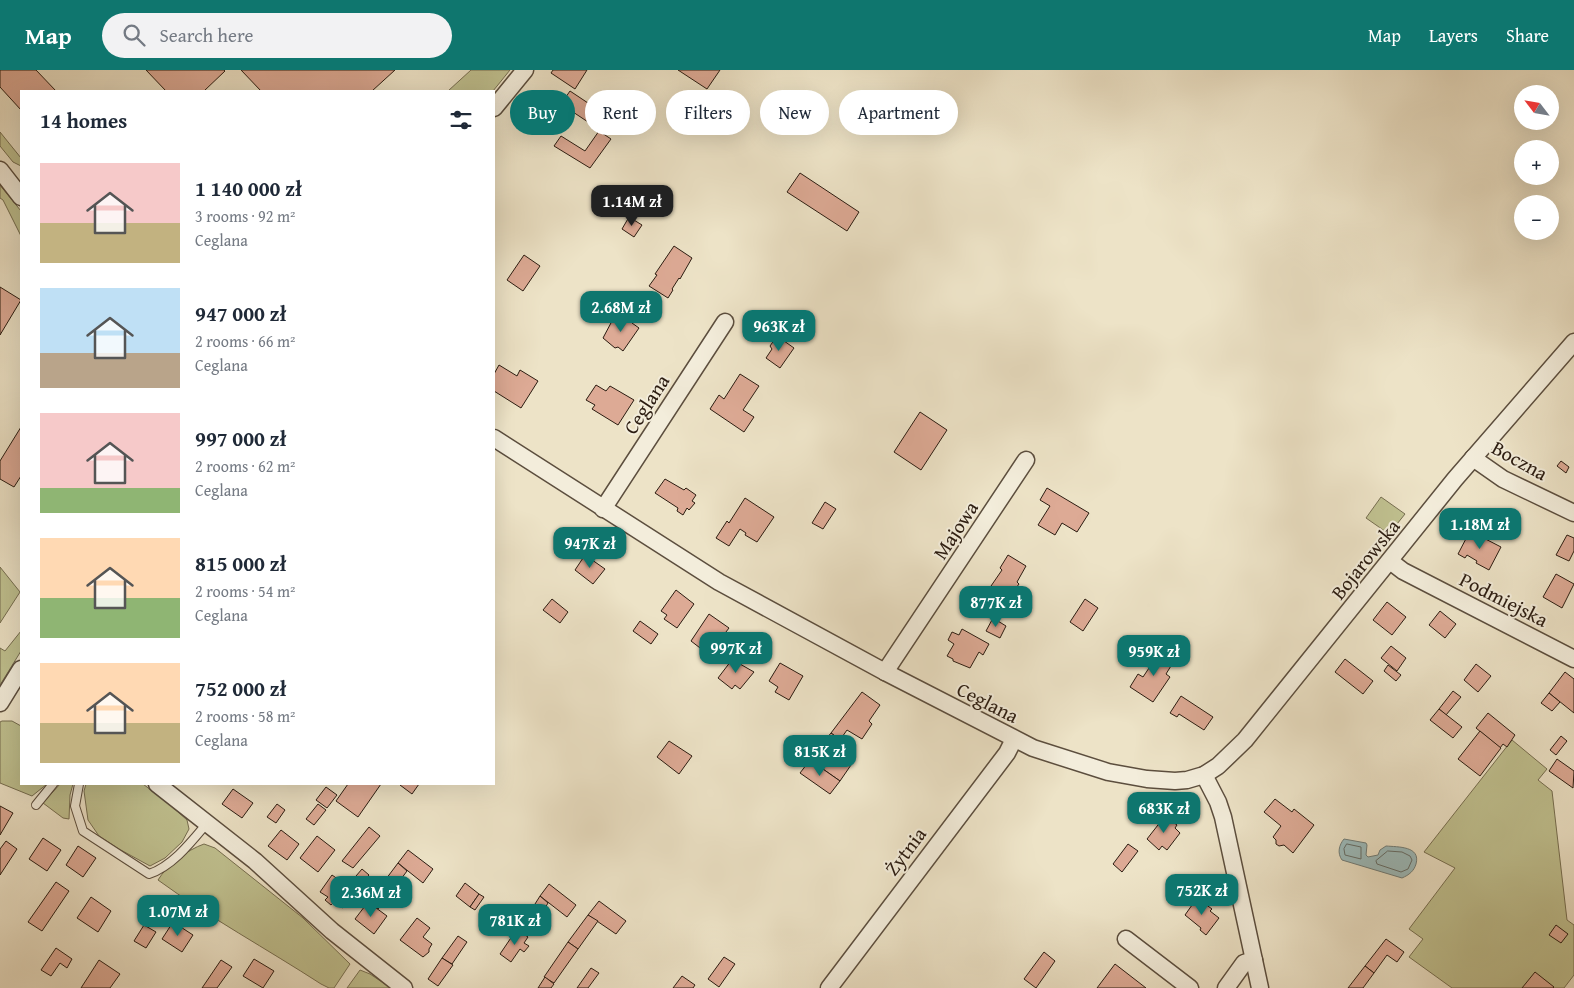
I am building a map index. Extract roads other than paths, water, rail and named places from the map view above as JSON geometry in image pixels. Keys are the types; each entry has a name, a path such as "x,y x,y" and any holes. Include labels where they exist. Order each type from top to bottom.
{"street":[{"path":"495,107 525,70"},
{"path":"0,170 20,196"},
{"name":"Ceglana","path":"603,509 725,322"},
{"name":"Bojarowska","path":"1204,775 1218,766 1245,740 1473,458 1574,342"},
{"name":"Ceglana","path":"495,439 719,582 1014,739 1051,755 1131,777 1175,781 1204,775"},
{"name":"Boczna","path":"1473,458 1502,480 1574,512"},
{"name":"Majowa","path":"885,672 1026,460"},
{"name":"Podmiejska","path":"1390,561 1403,571 1574,659"},
{"path":"0,703 19,677"},
{"name":"Żytnia","path":"829,988 1007,753 1014,739"},
{"path":"1204,775 1218,802 1223,817 1260,988"},
{"path":"158,785 208,822 255,861 332,931 404,988"},
{"path":"1126,939 1190,988"},
{"path":"1226,988 1244,963 1254,960"}],"lane":[{"path":"36,805 52,785"},
{"path":"79,785 75,806 83,831 149,874 162,870 208,822"}],"water":[{"path":"1344,839 1366,843 1366,855 1368,857 1378,855 1380,850 1386,846 1402,847 1415,854 1417,858 1416,864 1407,876 1402,878 1342,860 1339,849"}]}
